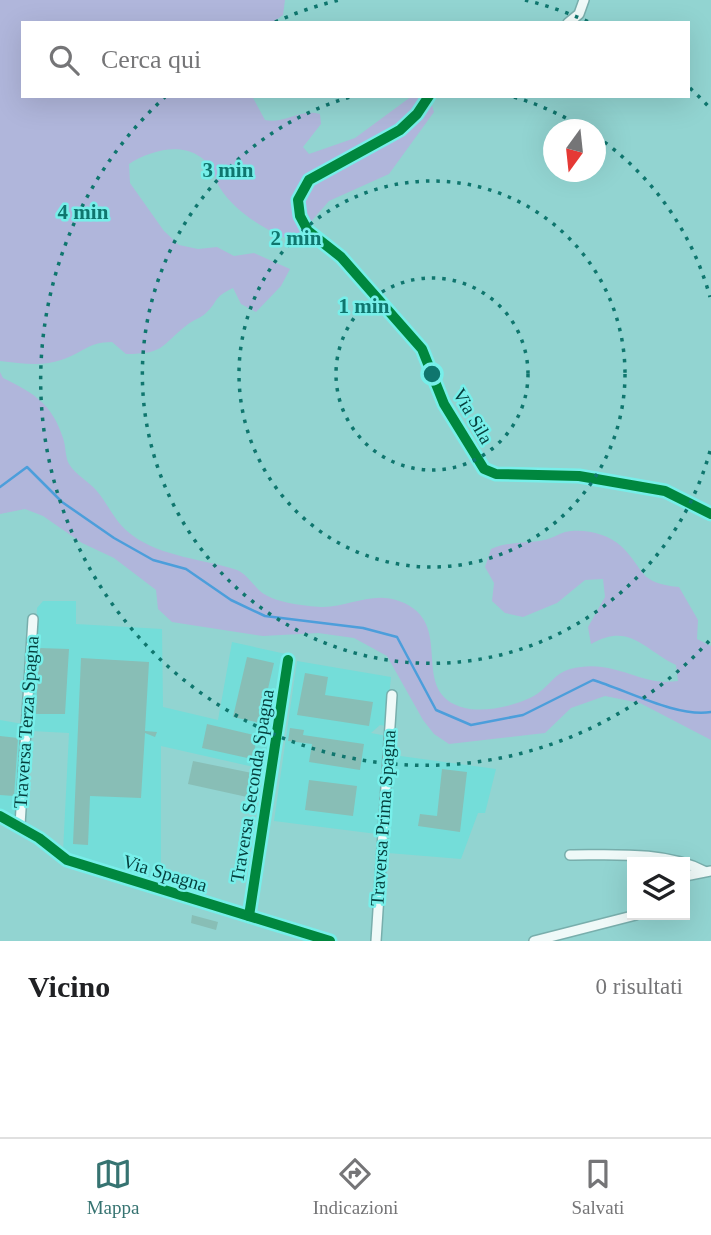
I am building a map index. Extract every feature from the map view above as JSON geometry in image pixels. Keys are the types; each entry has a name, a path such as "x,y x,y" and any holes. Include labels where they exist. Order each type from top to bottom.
{"street":[{"path":"570,21 579,14 584,0"},
{"name":"Via Sila","path":"428,98 417,114 400,130 309,180 298,200 300,216 308,232 341,257 422,349 443,404 484,469 496,474 579,477 665,491 711,514"},
{"name":"Traversa Terza Spagna","path":"20,825 33,619"},
{"name":"Traversa Seconda Spagna","path":"249,916 288,660"},
{"name":"Traversa Prima Spagna","path":"376,941 392,695"},
{"name":"Via Spagna","path":"0,816 20,825 67,860 330,941"},
{"path":"570,855 687,862 707,871"},
{"path":"534,941 627,917"}],"shaded area":[{"path":"0,0 285,0 283,15 275,21 21,21 21,98 253,98 265,120 279,120 306,113 320,114 321,124 303,147 309,154 355,138 409,98 430,98 434,112 389,174 329,201 294,241 274,233 243,213 226,197 214,173 197,155 175,149 163,150 129,164 130,183 164,231 179,245 198,249 217,247 234,256 254,253 290,269 281,286 256,312 241,304 233,288 226,291 204,315 187,325 161,347 148,352 126,354 112,342 104,342 54,362 31,364 0,361"},
{"path":"0,372 3,378 33,395 47,408 59,426 69,464 96,490 132,535 169,553 237,570 264,594 284,602 331,607 379,598 399,601 417,611 426,624 438,688 447,700 465,708 492,709 521,702 537,694 565,671 586,666 614,669 651,680 678,681 676,665 636,640 616,636 591,644 588,627 605,597 603,579 585,580 557,603 523,617 505,613 492,601 494,583 485,567 491,549 547,539 572,531 587,531 609,538 629,554 649,579 679,587 698,620 697,639 711,646 711,740 640,703 605,696 571,708 545,733 449,744 434,734 423,720 387,656 354,638 318,633 263,636 172,622 158,609 156,590 114,558 82,543 43,516 25,509 0,514"},
{"path":"43,601 76,601 76,624 162,629 163,707 218,720 232,642 286,654 267,770 161,746 161,882 63,852 69,733 31,731 37,608"},
{"path":"297,661 391,677 386,726 380,725 371,733 387,736 377,834 274,821"},
{"path":"0,720 23,724 16,820 0,812"},
{"path":"393,755 496,769 485,813 478,813 461,859 388,853"}],"building":[{"path":"39,648 69,649 65,714 36,714"},
{"path":"247,657 274,663 260,723 233,717"},
{"path":"81,658 149,662 145,731 157,732 155,737 145,733 141,798 90,796 88,845 73,844"},
{"path":"305,673 328,677 325,695 373,702 369,726 297,715"},
{"path":"207,724 258,736 252,759 202,748"},
{"path":"290,728 304,730 303,735 364,744 360,770 309,762 312,744 288,741"},
{"path":"0,736 18,738 14,796 0,795"},
{"path":"193,761 252,773 247,797 188,784"},
{"path":"442,769 467,772 460,832 418,826 420,814 437,816"},
{"path":"309,780 357,786 353,816 305,810"},
{"path":"192,915 218,922 216,930 191,923"}],"waterway":[{"path":"0,487 27,467 62,502 114,538 153,560 186,569 231,600 265,616 363,628 397,637 436,710 471,725 523,715 593,680 668,707 698,713 711,712"}],"cycle path":[{"path":"428,98 417,114 400,130 309,180 298,200 300,216 308,231 341,257 422,349 444,404 484,469 496,474 579,476 665,491 711,514"},
{"path":"249,916 288,660"},
{"path":"0,816 39,838 67,860 330,941"}]}
